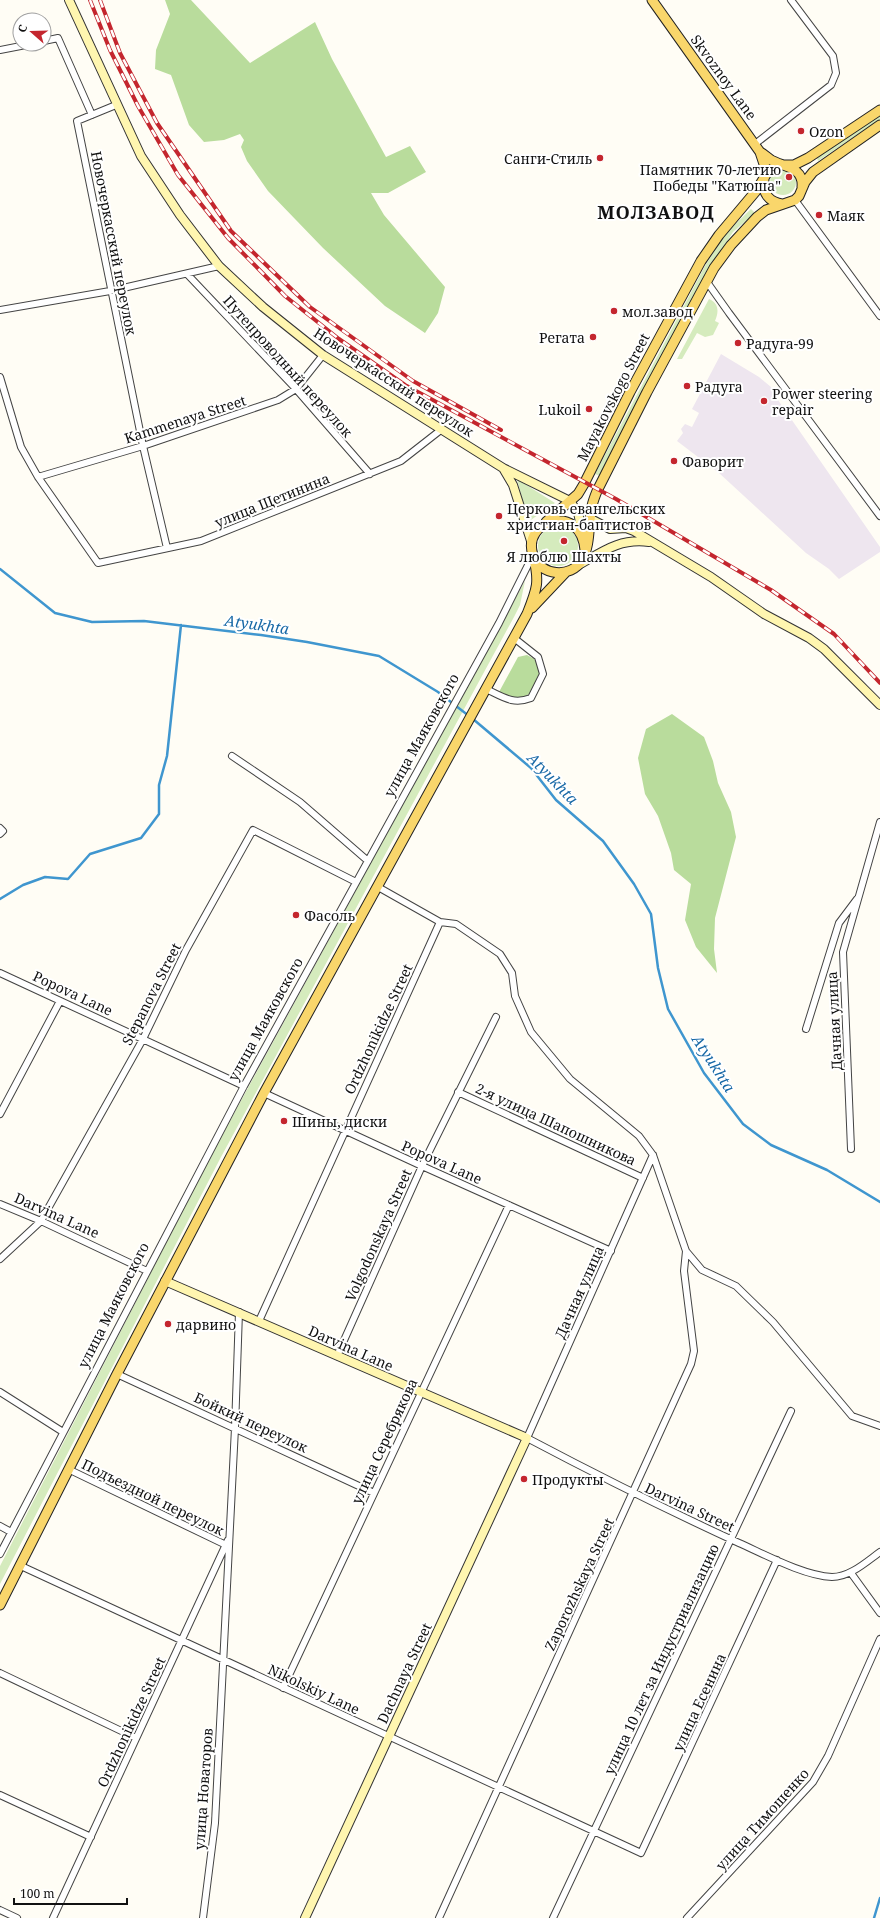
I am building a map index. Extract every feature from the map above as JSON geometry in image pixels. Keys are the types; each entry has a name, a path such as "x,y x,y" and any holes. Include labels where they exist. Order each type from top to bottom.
{"main road":[{"name":"Skvoznoy Lane","path":"652,0 755,144 760,152 767,173"},
{"path":"782,204 772,201 764,191 763,185 767,173 772,168 783,165 794,165 808,158 880,110"},
{"path":"527,614 558,578 575,568 582,560 589,535 592,506 597,492 646,392 707,282 731,245 757,217 766,210 795,200 805,182 814,172 880,125"},
{"path":"760,152 783,165 790,166 798,173 802,179 801,191"},
{"name":"Mayakovskogo Street","path":"542,526 578,494 630,392 701,261 719,235 756,191 767,173"},
{"path":"0,1605 70,1470 117,1374 264,1093 527,614 536,590 538,578 532,544 535,534 542,526 551,521 561,520 571,523 580,530 584,539 585,550"},
{"path":"533,555 538,564 545,570 556,573 566,572"}],"street":[{"name":"Новочеркасский переулок","path":"68,0 141,156 180,215 219,266 262,307 323,355 503,468 570,502"},
{"path":"755,144 831,85 836,73 833,56 791,0"},
{"path":"52,39 58,38 92,115"},
{"path":"0,50 12,48"},
{"name":"Новочеркасский переулок","path":"116,105 77,121 142,446 167,548"},
{"path":"795,200 880,316"},
{"path":"0,310 110,291 219,266"},
{"name":"Путепроводный переулок","path":"188,274 296,389 370,474"},
{"path":"707,282 880,516"},
{"name":"Kammenaya Street","path":"38,477 142,446 278,400 296,389 323,355"},
{"path":"0,377 22,448 38,477"},
{"name":"улица Щетинина","path":"38,477 98,563 201,541 401,461 442,429"},
{"path":"503,468 513,485 532,544"},
{"path":"570,502 578,513 584,539"},
{"path":"591,519 610,529 626,528 634,531 711,577 764,614 809,638 824,649 880,705"},
{"path":"575,568 620,543 640,541 652,542"},
{"name":"улица Маяковского","path":"0,1554 244,1086 464,686 533,555"},
{"path":"484,693 520,702 531,698 543,674 538,657 514,638"},
{"path":"232,756 300,802 368,861"},
{"name":"Дачная улица","path":"851,1149 843,952 880,822"},
{"path":"0,828 2,831 0,834"},
{"name":"Stepanova Street","path":"0,1259 40,1221 143,1039 186,950 253,830 356,882"},
{"path":"378,887 440,922 456,924 500,954 512,973 515,996 531,1032 570,1079 639,1136 653,1155 686,1250 702,1270 736,1286 773,1322 852,1416 880,1426"},
{"name":"Дачная улица","path":"806,1029 839,923 860,894"},
{"name":"Ordzhonikidze Street","path":"259,1321 440,922"},
{"name":"Popova Lane","path":"0,973 244,1086"},
{"path":"0,1114 60,1001"},
{"name":"Volgodonskaya Street","path":"337,1356 422,1166 496,1017"},
{"name":"2-я улица Шапошникова","path":"458,1092 643,1178"},
{"name":"Popova Lane","path":"264,1093 344,1131 611,1251"},
{"name":"Дачная улица","path":"527,1438 653,1155"},
{"name":"Darvina Lane","path":"0,1204 147,1271"},
{"name":"улица Серебрякова","path":"283,1688 508,1205"},
{"name":"Zaporozhskaya Street","path":"439,1918 691,1364 694,1351 684,1271 686,1250"},
{"name":"Darvina Lane","path":"165,1281 239,1312 420,1393 527,1438"},
{"name":"Ordzhonikidze Street","path":"223,1661 235,1428 239,1312"},
{"name":"Бойкий переулок","path":"117,1374 374,1493"},
{"path":"0,1392 63,1432"},
{"name":"улица 10 лет за Индустриализацию","path":"553,1918 791,1411"},
{"name":"Darvina Street","path":"527,1438 633,1494 778,1560 812,1573 833,1577 851,1573"},
{"name":"Dachnaya Street","path":"305,1918 527,1438"},
{"name":"Подъездной переулок","path":"70,1470 226,1545"},
{"path":"0,1526 11,1532"},
{"name":"Ordzhonikidze Street","path":"53,1918 230,1536"},
{"path":"880,1552 851,1573 880,1613"},
{"name":"улица Есенина","path":"641,1853 778,1560"},
{"name":"Nikolskiy Lane","path":"21,1566 223,1661 641,1853"},
{"name":"улица Тимошенко","path":"687,1918 813,1782 828,1756 880,1639"},
{"name":"улица Новаторов","path":"203,1918 215,1823 223,1661"},
{"path":"0,1673 136,1738"},
{"path":"0,1794 91,1837"},
{"path":"0,1910 16,1918"}],"shaded area":[{"path":"721,354 759,377 771,387 778,400 880,547 880,552 839,579 829,569 806,553 719,473 677,441 683,433 681,429 685,424 692,427 699,413 692,409"}],"green space":[{"path":"165,0 191,0 250,63 315,22 332,59 386,157 410,146 426,172 388,193 371,193 384,215 445,287 438,313 425,333 385,306 323,248 268,191 247,161 241,147 244,140 240,134 224,140 204,142 189,125 171,75 155,69 156,50 170,14"},
{"path":"880,114 880,119 818,161 817,158"},
{"path":"783,169 792,173 796,182 792,191 783,195 774,191 770,182 774,173"},
{"path":"751,209 755,213 733,232 709,270 600,476 595,474 705,266 725,234"},
{"path":"709,299 716,305 717,314 715,321 719,323 713,335 705,337 697,333 682,359 677,359"},
{"path":"517,479 555,503 528,522"},
{"path":"562,526 569,529 575,535 578,546 577,554 569,563 562,566 554,566 547,563 539,554 538,542 541,535 550,527"},
{"path":"525,581 520,605 514,617 221,1157 0,1584 0,1566 213,1152"},
{"path":"527,655 536,660 540,674 530,693 520,700 499,692 518,657"},
{"path":"672,714 704,737 713,761 718,783 731,812 736,837 715,918 714,949 717,973 696,947 685,920 691,884 674,870 671,853 658,816 645,794 638,758 646,729"}],"waterway":[{"name":"Atyukhta","path":"0,569 55,613 92,622 144,621 261,635 379,656 438,692 469,716"},
{"path":"0,899 23,885 45,877 68,879 90,854 141,838 159,814 159,785 167,756 181,625"},
{"name":"Atyukhta","path":"473,719 531,768 556,800 603,841 634,884 651,914 658,968 668,1009 704,1073 743,1124 771,1145 827,1170 880,1202"},
{"path":"874,1918 880,1898"}],"railway":[{"path":"90,0 110,50 138,106 178,175 228,238 285,296 339,339 405,385 616,499 771,590 834,634 880,683"},
{"path":"100,0 120,53 157,123 231,231 310,307 413,381 501,430"}],"place":[{"name":"Ozon","path":"801,131"},
{"name":"Санги-Стиль","path":"600,158"},
{"name":"Памятник 70-летию Победы \"Катюша\"","path":"789,177"},
{"name":"Маяк","path":"819,215"},
{"name":"мол.завод","path":"614,311"},
{"name":"Регата","path":"593,337"},
{"name":"Радуга-99","path":"738,343"},
{"name":"Радуга","path":"687,386"},
{"name":"Power steering repair","path":"764,401"},
{"name":"Lukoil","path":"589,409"},
{"name":"Фаворит","path":"674,461"},
{"name":"Церковь евангельских христиан-баптистов","path":"499,516"},
{"name":"Я люблю Шахты","path":"564,541"},
{"name":"Фасоль","path":"296,915"},
{"name":"Шины, диски","path":"284,1121"},
{"name":"дарвино","path":"168,1324"},
{"name":"Продукты","path":"524,1479"}],"district":[{"name":"МОЛЗАВОД","path":"656,212"}]}
